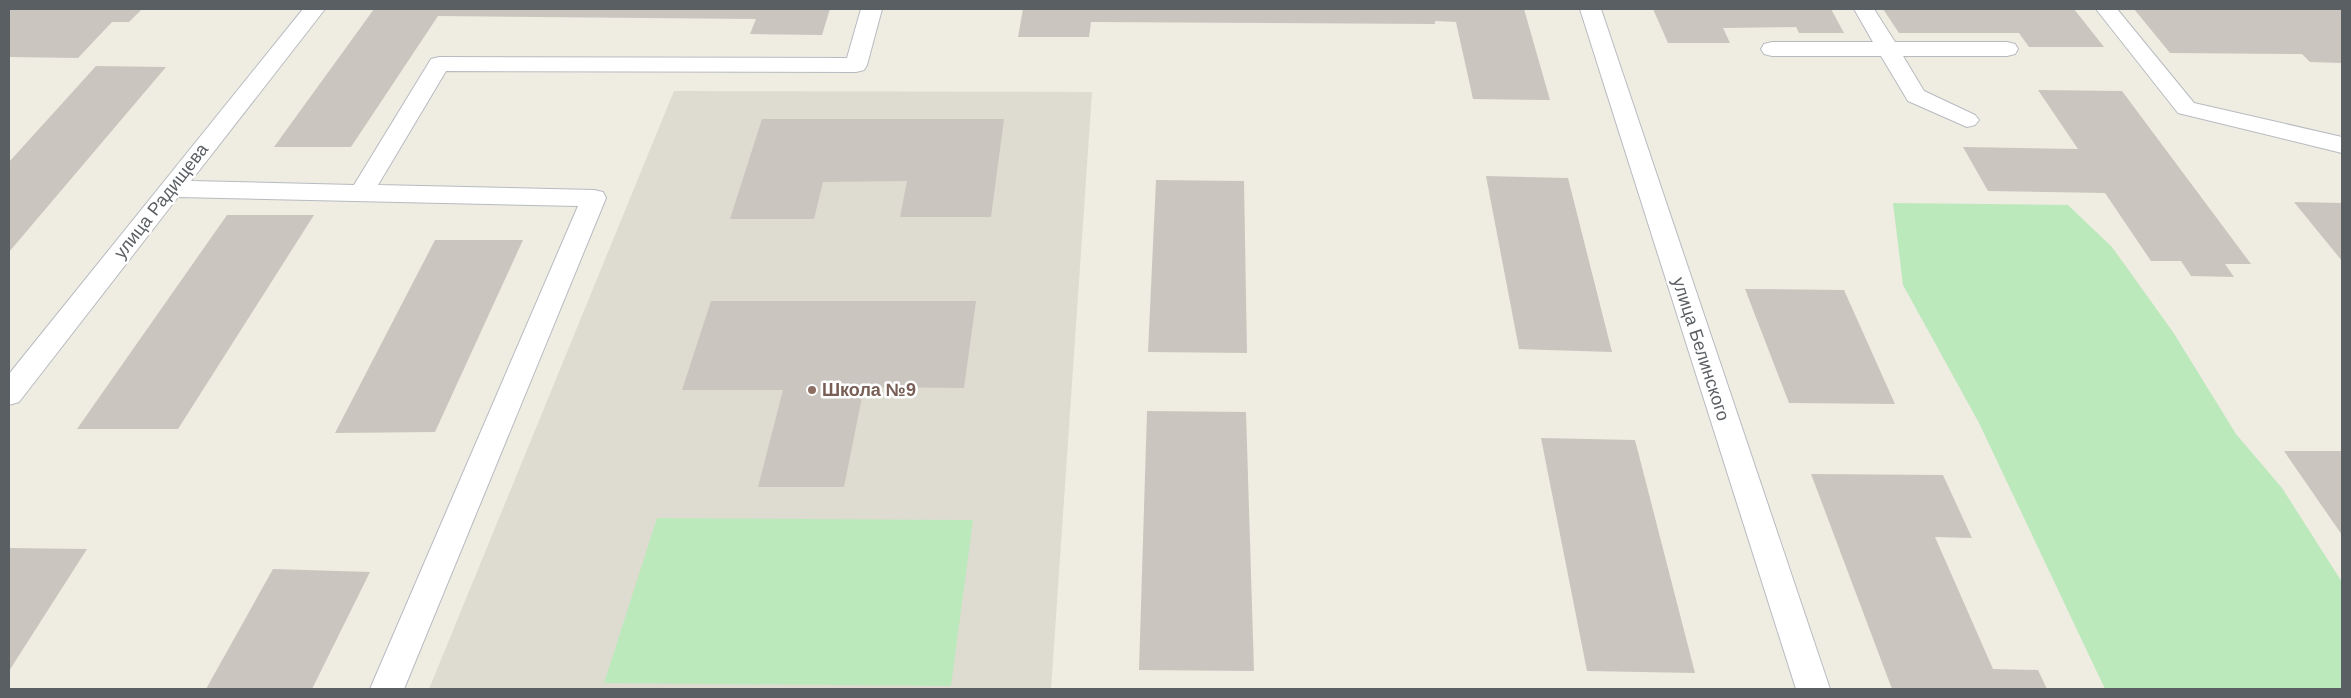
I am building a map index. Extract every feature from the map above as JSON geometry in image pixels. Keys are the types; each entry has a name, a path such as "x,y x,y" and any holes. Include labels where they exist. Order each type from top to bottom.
{"street":[{"name":"улица Радищева","path":"9,394 314,9"},
{"path":"361,193 439,64 856,65 871,9"},
{"name":"улица Белинского","path":"1590,9 1813,689"},
{"path":"1864,9 1916,96 1967,120"},
{"path":"2106,9 2186,108 2342,145"},
{"path":"1772,49 2007,49"},
{"path":"171,189 594,198 387,689"}],"shaded area":[{"name":"Школа №9","path":"674,91 1092,92 1051,689 429,689"}],"green space":[{"path":"1893,203 2068,205 2112,247 2173,332 2236,434 2282,488 2342,582 2342,689 2105,689 1979,423 1903,285"},
{"path":"657,518 973,520 951,686 604,683"}],"building":[{"path":"9,9 142,9 129,22 112,22 78,58 9,57"},
{"path":"374,9 830,9 822,35 750,34 756,19 438,16 351,147 274,147"},
{"path":"1023,9 1524,9 1550,100 1473,99 1456,22 1435,21 1435,24 1091,22 1089,37 1018,37"},
{"path":"1653,9 1831,9 1844,33 1799,33 1796,27 1723,28 1730,43 1668,43"},
{"path":"1883,9 2074,9 2104,47 2029,47 2019,33 1899,33"},
{"path":"2134,9 2342,9 2342,63 2310,62 2302,54 2170,53"},
{"path":"96,66 166,67 9,252 9,162"},
{"path":"2038,90 2122,91 2251,264 2225,264 2234,277 2191,276 2181,261 2151,261 2105,193 1988,191 1963,147 2078,149"},
{"path":"762,119 1004,119 991,217 900,217 907,181 823,182 814,219 730,219"},
{"path":"1486,176 1568,178 1612,352 1519,349"},
{"path":"1156,180 1244,181 1247,353 1148,352"},
{"path":"2294,202 2342,203 2342,261"},
{"path":"227,215 314,215 178,429 77,429"},
{"path":"435,240 523,240 435,432 335,433"},
{"path":"1745,289 1844,290 1895,404 1789,403"},
{"path":"711,301 976,301 964,388 864,387 844,487 758,487 783,390 682,390"},
{"path":"1147,411 1246,412 1254,671 1139,670"},
{"path":"1541,438 1635,440 1695,673 1587,671"},
{"path":"2284,451 2342,451 2342,535"},
{"path":"1811,474 1943,475 1972,538 1935,537 1993,669 2038,670 2047,689 1892,689"},
{"path":"9,548 87,549 9,671"},
{"path":"273,569 370,572 312,689 206,689"}],"place":[{"name":"Школа №9","path":"812,390"}]}
